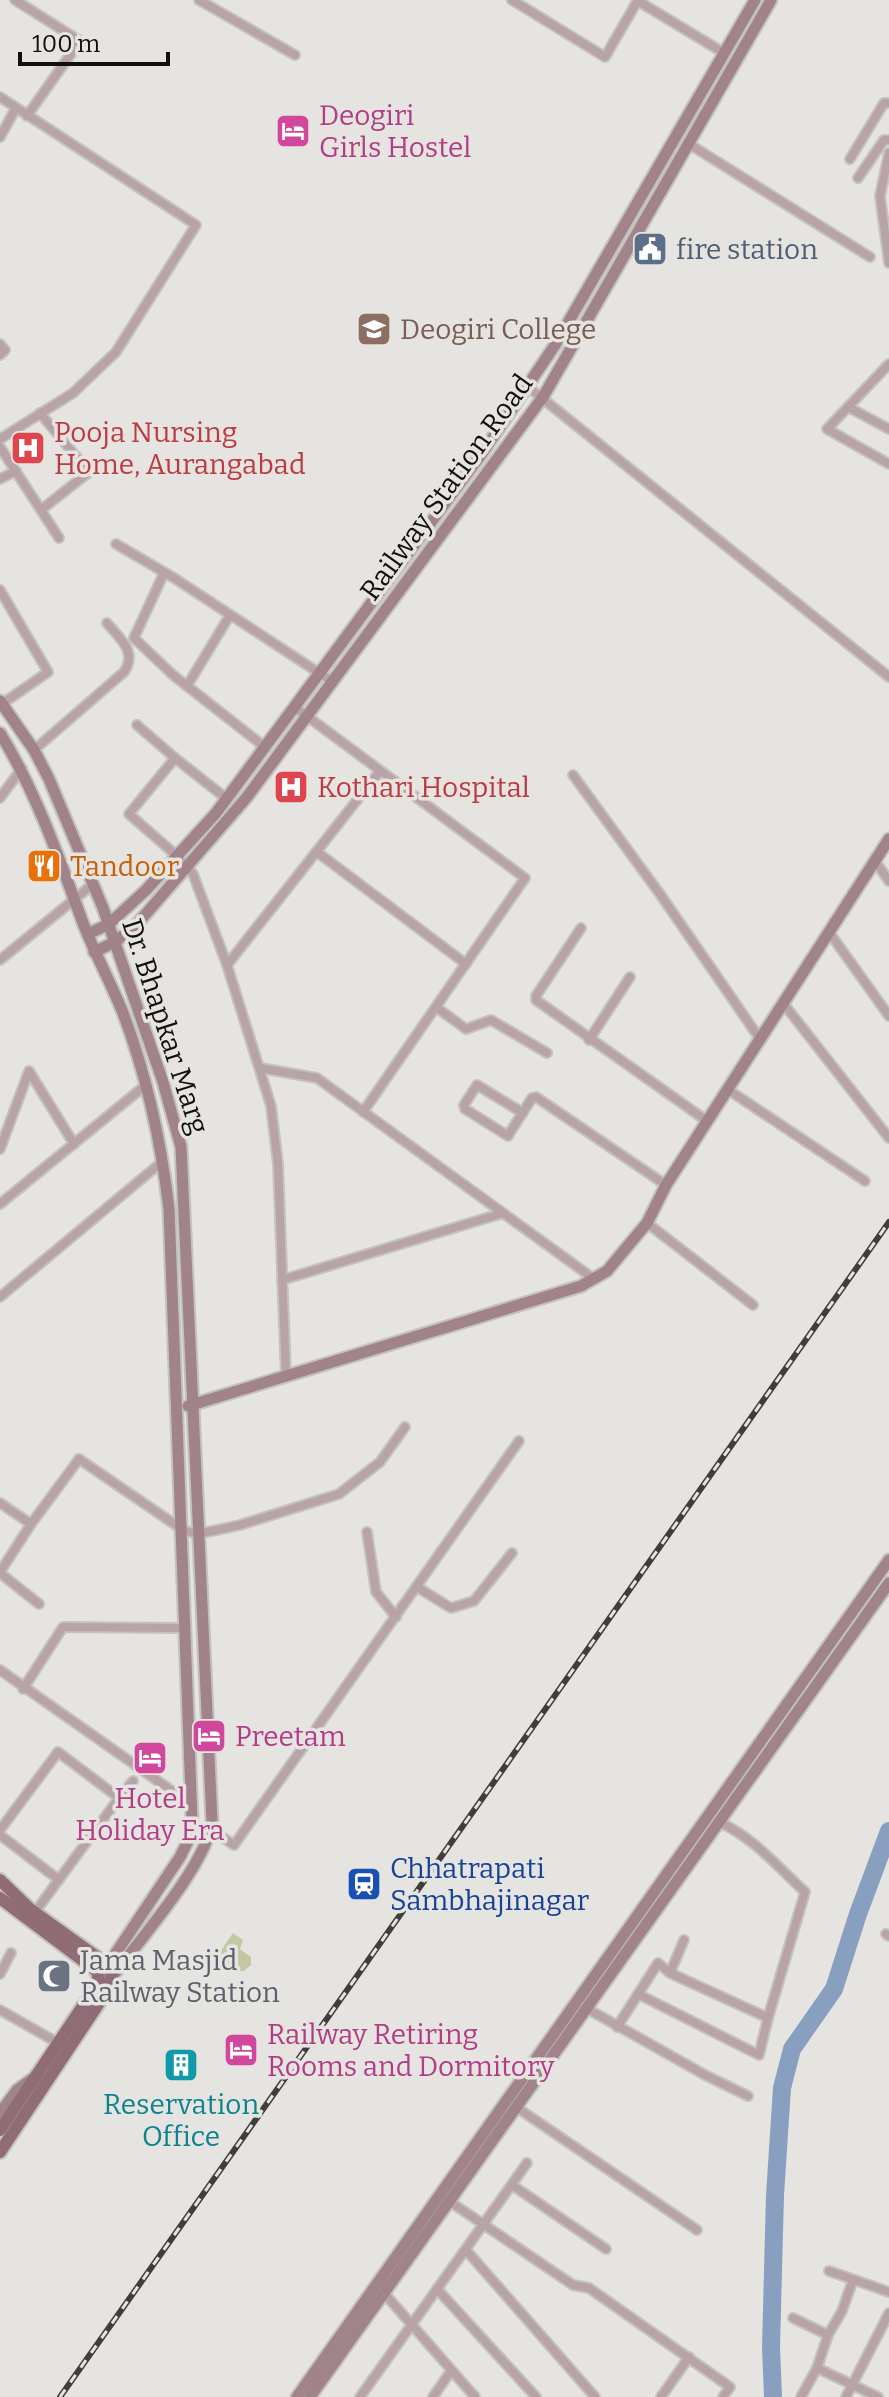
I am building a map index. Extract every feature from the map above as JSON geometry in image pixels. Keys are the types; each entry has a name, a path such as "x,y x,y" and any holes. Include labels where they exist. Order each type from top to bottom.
{"main road":[{"path":"0,2130 28,2100 107,1991 104,1973 4,1883"},
{"path":"0,1898 104,1973"},
{"path":"0,2152 38,2076 104,1973"}],"street":[{"path":"15,0 80,41 27,116"},
{"path":"199,0 295,55"},
{"path":"512,0 605,57 638,0 724,53"},
{"name":"Railway Station Road","path":"88,934 109,924 146,890 227,799 483,452 555,345 755,0"},
{"name":"Railway Station Road","path":"94,952 115,942 138,923 247,797 543,397 771,0"},
{"path":"0,97 196,225 116,352 73,393 0,439"},
{"path":"850,159 884,103 889,103"},
{"path":"0,137 16,108"},
{"path":"858,178 884,140 889,140"},
{"path":"689,144 870,257"},
{"path":"889,153 880,196 889,263"},
{"path":"884,218 889,205"},
{"path":"0,344 5,350 0,355"},
{"path":"889,364 885,374 827,429 889,464"},
{"path":"527,386 887,672"},
{"path":"848,407 889,429"},
{"path":"40,413 89,472 41,510"},
{"path":"0,447 59,538"},
{"path":"0,479 16,471"},
{"path":"116,544 333,682"},
{"path":"164,573 134,638 187,686 266,748"},
{"path":"0,590 48,672 1,702"},
{"path":"187,686 230,615"},
{"path":"34,750 129,665 130,651 107,623"},
{"name":"Dr. Bhapkar Marg","path":"1,702 34,750 49,779 93,884 163,1082 181,1147 211,1830"},
{"path":"296,708 525,878 363,1112"},
{"path":"137,725 227,799"},
{"name":"Dr. Bhapkar Marg","path":"0,733 22,768 94,952 122,1012 147,1084 164,1160 169,1209 193,1805 191,1831 180,1857 104,1973"},
{"path":"175,758 129,814 188,866 227,965 271,1106 278,1164 286,1376"},
{"path":"0,798 22,768"},
{"path":"227,965 380,771"},
{"path":"573,775 760,1039"},
{"path":"175,1409 581,1286 607,1271 647,1223 666,1185 889,839"},
{"path":"317,852 466,964"},
{"path":"875,861 889,881"},
{"path":"0,960 93,884"},
{"path":"581,928 536,1000 707,1121"},
{"path":"829,932 889,1016"},
{"path":"589,1040 630,977"},
{"path":"783,1003 889,1138"},
{"path":"436,1007 466,1029 491,1020 547,1053"},
{"path":"260,1068 317,1078 594,1279"},
{"path":"0,1149 29,1071 74,1144"},
{"path":"0,1204 147,1084"},
{"path":"523,1113 477,1085 464,1105 465,1109 508,1136 523,1113 532,1098 536,1097 666,1185"},
{"path":"727,1089 865,1181"},
{"path":"0,1297 164,1160"},
{"path":"282,1280 503,1213"},
{"path":"647,1223 753,1305"},
{"path":"39,1604 0,1572 79,1459 183,1530 198,1534 255,1521 339,1494 380,1462 405,1427"},
{"path":"104,1973 194,1866 211,1830 234,1845 519,1441"},
{"path":"0,1503 31,1524"},
{"path":"367,1532 376,1592 396,1617"},
{"path":"417,1587 451,1608 474,1601 512,1553"},
{"path":"297,2397 889,1560"},
{"path":"310,2397 889,1583"},
{"path":"23,1689 63,1627 184,1628"},
{"path":"0,1670 193,1805"},
{"path":"59,1880 0,1832 58,1752 119,1798"},
{"path":"35,1912 133,1781"},
{"path":"638,1994 759,2055 805,1892 762,1848 719,1822"},
{"path":"0,1898 4,1883"},
{"path":"670,1973 684,1940"},
{"path":"0,1974 11,1953"},
{"path":"617,2027 658,1963 670,1973 768,2018"},
{"path":"586,2008 748,2096"},
{"path":"0,2010 60,2044"},
{"path":"0,2113 17,2090 38,2076"},
{"path":"516,2107 697,2230"},
{"path":"360,2397 527,2163"},
{"path":"512,2185 606,2249"},
{"path":"449,2201 573,2285 589,2288 689,2357 730,2387 723,2397"},
{"path":"466,2250 595,2397"},
{"path":"829,2271 889,2292"},
{"path":"801,2397 817,2368 853,2280"},
{"path":"437,2289 536,2397"},
{"path":"384,2293 475,2397"},
{"path":"846,2397 889,2313"},
{"path":"793,2318 828,2335"},
{"path":"661,2397 689,2357"},
{"path":"817,2368 878,2397"},
{"path":"433,2397 451,2371"}],"green space":[{"path":"233,1933 243,1940 240,1949 251,1957 251,1965 244,1971 214,1965"}],"waterway":[{"path":"773,2397 771,2347 775,2195 782,2088 792,2049 834,1989 889,1831"}],"railway":[{"path":"60,2397 889,1222"}],"place":[{"name":"Deogiri Girls Hostel","path":"293,131"},
{"name":"fire station","path":"650,249"},
{"name":"Deogiri College","path":"374,329"},
{"name":"Pooja Nursing Home, Aurangabad","path":"28,448"},
{"name":"Kothari Hospital","path":"291,787"},
{"name":"Tandoor","path":"44,866"},
{"name":"Preetam","path":"209,1736"},
{"name":"Hotel Holiday Era","path":"150,1758"},
{"name":"Chhatrapati Sambhajinagar","path":"364,1884"},
{"name":"Jama Masjid Railway Station","path":"54,1976"},
{"name":"Railway Retiring Rooms and Dormitory","path":"241,2050"},
{"name":"Reservation Office","path":"181,2065"}]}
